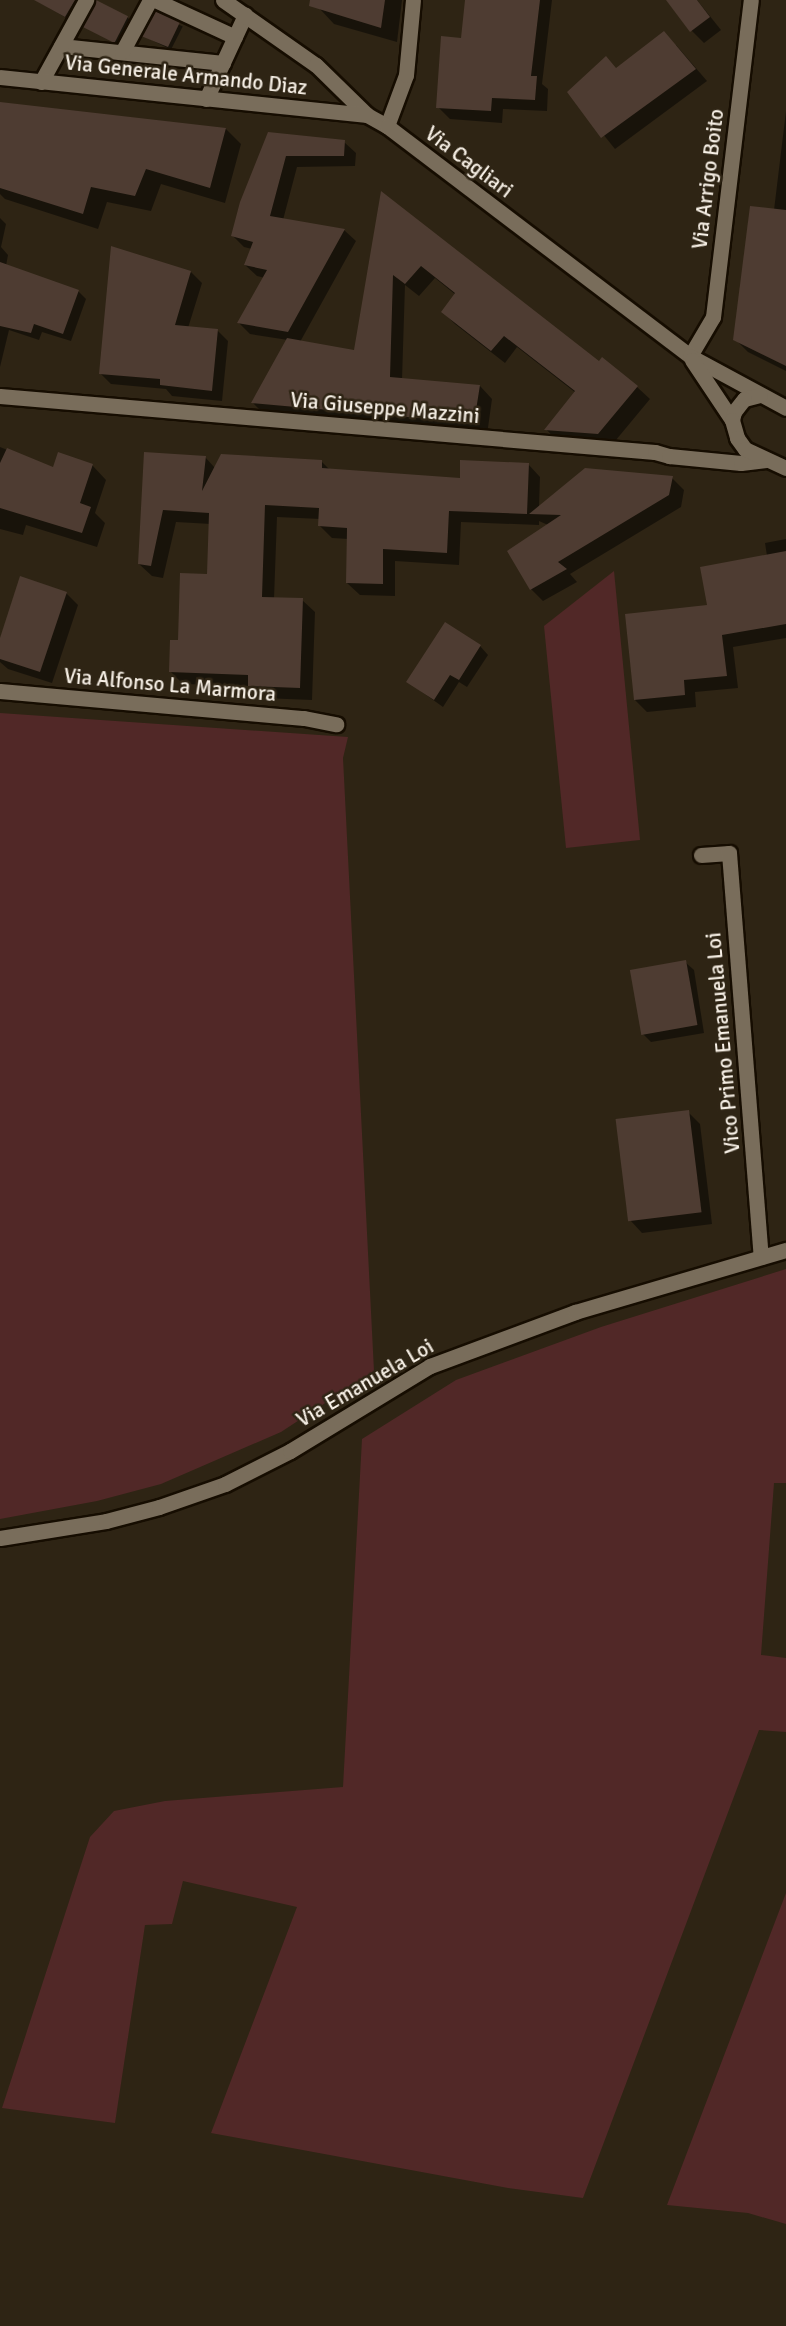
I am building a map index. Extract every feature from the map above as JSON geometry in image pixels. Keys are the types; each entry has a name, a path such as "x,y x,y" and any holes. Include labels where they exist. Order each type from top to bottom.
{"street":[{"path":"41,82 86,0"},
{"path":"122,52 150,0"},
{"path":"155,0 235,37"},
{"name":"Via Cagliari","path":"224,0 316,65 367,115 387,126 690,356 786,408"},
{"path":"387,126 406,75 413,0"},
{"name":"Via Arrigo Boito","path":"690,356 713,318 751,0"},
{"path":"206,99 245,15"},
{"path":"61,46 223,63"},
{"name":"Via Generale Armando Diaz","path":"0,77 367,115"},
{"name":"Via Cagliari","path":"690,356 732,420 737,438 745,448 786,468"},
{"path":"732,420 734,411 744,399 760,395"},
{"name":"Via Giuseppe Mazzini","path":"0,396 646,451 741,463 766,460"},
{"name":"Via Alfonso La Marmora","path":"0,691 304,718 336,724"},
{"name":"Vico Primo Emanuela Loi","path":"701,855 729,853 761,1257"},
{"name":"Via Emanuela Loi","path":"0,1538 106,1521 159,1507 225,1484 290,1452 430,1366 575,1312 786,1250"}],"shaded area":[{"path":"614,571 640,840 566,848 544,626"},
{"path":"0,713 348,737 343,758 374,1371 281,1432 161,1484 97,1501 0,1519"},
{"path":"786,1269 786,1483 774,1483 761,1655 786,1658 786,1732 759,1730 583,2198 508,2188 211,2133 297,1907 183,1881 172,1924 145,1925 115,2123 2,2108 90,1837 114,1811 165,1801 343,1787 362,1439 456,1380 601,1327"},
{"path":"786,1893 786,2224 748,2213 667,2205"}],"building":[{"path":"34,0 75,0 65,17"},
{"path":"96,0 128,16 114,43 82,27"},
{"path":"310,0 385,0 381,28 309,6"},
{"path":"465,0 540,0 531,76 537,76 535,100 492,98 491,111 436,108 441,36 461,38"},
{"path":"666,0 697,0 710,17 690,32"},
{"path":"155,11 180,22 168,47 141,36"},
{"path":"664,31 696,69 601,138 567,92 606,56 616,68"},
{"path":"0,102 226,128 210,188 146,169 135,196 91,187 83,214 0,188"},
{"path":"268,132 345,140 344,156 286,156 270,216 345,229 288,332 237,323 267,270 244,265 253,242 231,236 240,202"},
{"path":"381,191 599,361 602,357 638,386 598,434 544,430 575,391 504,336 491,351 441,312 455,293 421,266 405,284 393,275 390,377 480,385 474,423 251,403 287,338 354,350"},
{"path":"750,206 786,210 786,366 733,340"},
{"path":"111,246 191,271 175,325 218,329 212,391 160,385 160,379 99,374"},
{"path":"0,262 79,290 63,334 34,324 31,333 0,326"},
{"path":"7,448 53,467 58,452 93,464 80,503 91,507 82,533 0,508 0,463"},
{"path":"144,452 206,456 202,491 221,454 322,460 322,468 460,478 460,460 529,463 527,514 449,511 447,553 383,549 383,584 346,583 347,528 318,526 319,508 265,505 262,597 303,598 300,688 248,686 248,675 169,672 170,640 178,640 180,573 207,574 209,513 163,510 151,566 138,564"},
{"path":"585,468 673,476 669,495 558,562 567,569 530,590 507,551 561,515 529,514"},
{"path":"786,551 786,624 722,635 727,676 684,680 685,695 634,700 625,614 707,605 700,567"},
{"path":"20,576 67,592 40,672 0,659 0,638"},
{"path":"445,622 481,645 459,680 450,675 434,700 406,682"},
{"path":"686,960 697,1025 641,1035 630,970"},
{"path":"689,1110 702,1212 628,1221 616,1119"}]}
